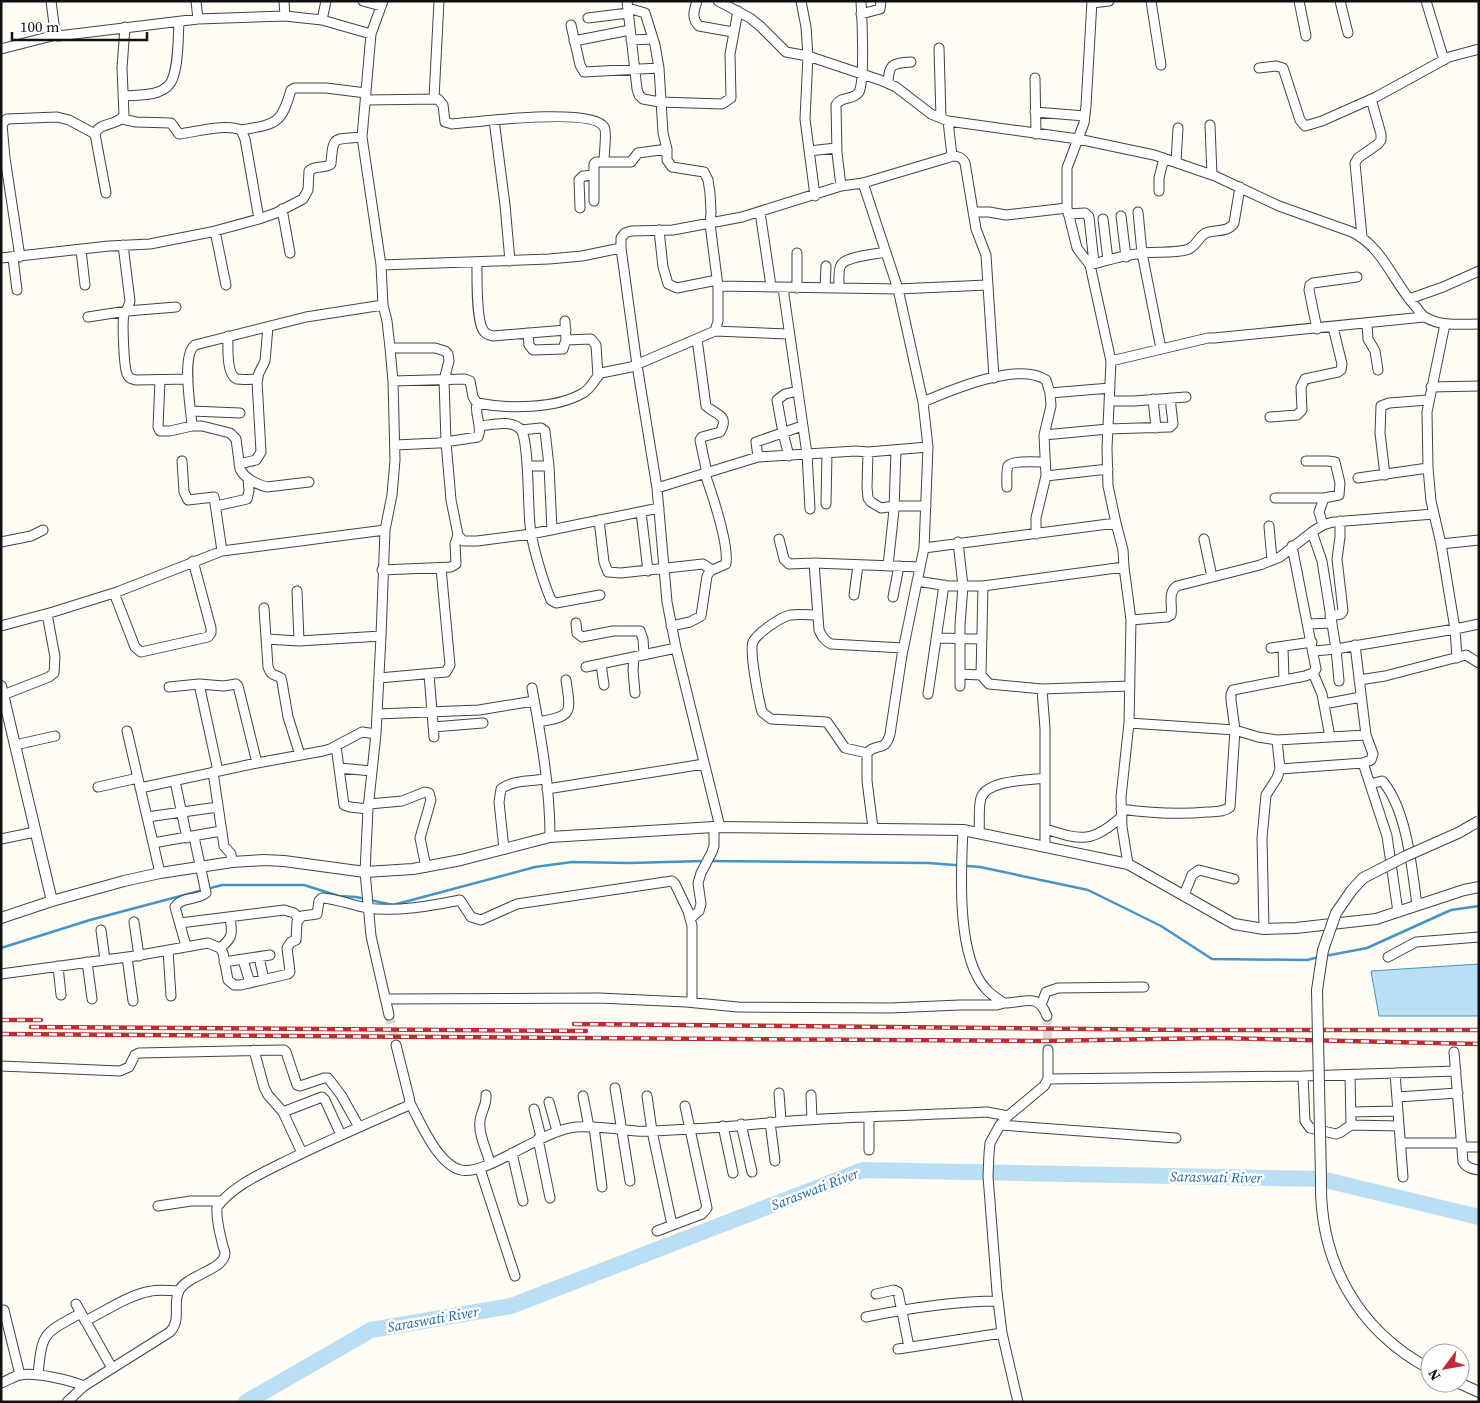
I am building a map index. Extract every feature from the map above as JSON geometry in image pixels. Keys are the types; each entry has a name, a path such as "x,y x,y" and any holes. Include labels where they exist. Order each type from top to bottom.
{"street":[{"path":"52,1 56,35"},
{"path":"196,1 198,19"},
{"path":"284,1 285,16"},
{"path":"322,20 326,1"},
{"path":"363,1 382,4 371,34 362,136 381,265 390,348 396,460 385,530 382,570 382,636 366,872 372,936 389,1015"},
{"path":"434,98 439,1"},
{"path":"697,1 694,13 699,26 733,32"},
{"path":"718,1 738,11 760,26 786,52 808,56 888,83 931,114 945,119 1078,139 1164,158 1212,175 1280,206 1362,237 1374,248 1409,299 1424,317"},
{"path":"801,1 806,28 808,56 805,102 815,196"},
{"path":"841,186 836,148 836,105 842,98 857,95 860,90 863,74 860,1"},
{"path":"861,14 880,9 881,1"},
{"path":"1092,264 1077,248 1067,211 1067,168 1085,116 1092,2 1109,1"},
{"path":"1151,1 1160,65"},
{"path":"1299,1 1306,36"},
{"path":"1340,1 1348,33"},
{"path":"1426,1 1444,60"},
{"path":"627,8 634,69 640,95 644,99 660,102 722,104 731,98 729,70 733,32 738,11"},
{"path":"588,18 627,8 645,13 653,39 658,68 667,160 672,167 704,172 710,193 710,224 718,283 718,321 715,331"},
{"path":"1,50 56,35 198,19 285,16 322,20 371,34"},
{"path":"123,96 155,93 168,86 174,72 179,22"},
{"path":"571,25 580,65 584,72 658,68"},
{"path":"122,120 124,116 122,68 125,27"},
{"path":"574,41 630,35 653,39"},
{"path":"939,48 945,119 952,156"},
{"path":"1259,68 1276,66 1283,68 1300,120 1305,126 1322,121 1371,99 1444,60 1479,49"},
{"path":"888,83 891,66 911,62"},
{"path":"1035,78 1036,134"},
{"path":"106,193 95,134 100,127 122,120 171,123 179,134 226,128 241,130 268,126 282,116 291,90 294,88 326,88 366,96 434,98 442,102 444,118 448,124 563,116 592,121 602,124 605,130 604,161"},
{"path":"1362,237 1355,163 1358,158 1381,140 1371,99"},
{"path":"1036,112 1085,116"},
{"path":"17,290 16,258 2,124 7,119 57,117 69,120 95,134"},
{"path":"494,120 510,261"},
{"path":"1210,125 1212,175"},
{"path":"1176,162 1178,128"},
{"path":"241,130 245,139 259,219"},
{"path":"1,258 16,258 123,245 150,244 215,231 259,219 300,201 306,195 308,174 311,169 326,167 331,164 332,145 334,142 338,139 362,136"},
{"path":"809,151 836,148"},
{"path":"594,201 594,164 598,161 632,162 638,153 667,149"},
{"path":"690,919 699,911 701,904 698,883 700,873 712,852 717,827 667,602 658,488 637,365 621,238 625,233 631,231 673,230 710,224 760,212 815,196 841,186 863,183 952,156 959,156 965,163 979,241 986,255 994,378"},
{"path":"1160,191 1159,178 1164,158"},
{"path":"580,208 579,180 583,176 594,175"},
{"path":"863,183 898,289 923,402 928,447 924,548 903,648 888,743 881,747 873,747 866,753"},
{"path":"1092,264 1142,253 1190,248 1208,232 1226,230 1232,227 1240,187"},
{"path":"282,209 290,253"},
{"path":"973,212 1006,214 1067,211 1085,213 1089,217 1092,264 1111,361 1108,486 1124,550 1130,620 1129,723 1121,797 1121,813 1128,864"},
{"path":"760,212 771,286"},
{"path":"1138,212 1142,253 1161,349"},
{"path":"1121,216 1126,256"},
{"path":"1103,219 1108,260"},
{"path":"659,230 663,267 668,284 677,288 718,283 783,288 898,289 987,285"},
{"path":"215,231 226,285"},
{"path":"123,245 130,301 124,316 124,359 128,376 136,380 188,379"},
{"path":"381,265 510,261 582,256 621,248"},
{"path":"81,250 85,286"},
{"path":"839,288 840,268 844,261 886,252"},
{"path":"796,253 797,288"},
{"path":"477,262 479,316 484,332 493,336 566,330 591,339 596,345 598,376"},
{"path":"825,288 826,266"},
{"path":"1409,299 1479,271"},
{"path":"1317,329 1309,290 1310,285 1313,282 1357,277"},
{"path":"783,288 788,334 807,454 810,509"},
{"path":"192,426 188,361 192,347 306,317 384,305"},
{"path":"88,317 127,311 176,308"},
{"path":"1111,361 1208,338 1317,329 1424,317 1445,324 1479,324"},
{"path":"1367,323 1368,339 1375,351 1378,370"},
{"path":"1445,324 1428,400 1428,468 1434,514 1455,629 1457,658"},
{"path":"239,464 256,460 261,452 258,379 265,361 268,327"},
{"path":"1270,417 1297,415 1300,413 1302,410 1301,387 1305,379 1340,370 1342,364 1333,327"},
{"path":"528,333 529,344 533,350 563,349 566,330"},
{"path":"477,403 516,407 571,399 592,386 601,373 623,370 637,365 715,331 788,334"},
{"path":"228,336 229,368 233,376 239,379 258,379"},
{"path":"672,626 690,622 701,616 707,576 710,571 726,564 727,559 700,440 702,437 720,432 723,419 721,415 706,406 697,339"},
{"path":"382,570 451,567 456,564 458,535 451,500 446,442 444,380 449,361 448,354 435,348 390,348"},
{"path":"923,402 964,385 994,378 1027,374 1036,375 1046,380 1051,406 1044,436 1046,476 1036,518 1036,534"},
{"path":"393,381 465,379 470,381 473,397 477,403 476,413 480,426 478,437 446,442 395,445"},
{"path":"160,380 159,429 163,432 192,426 202,426 230,433 236,439 242,473 248,478 267,487 310,482"},
{"path":"1431,387 1479,386"},
{"path":"1050,394 1110,388"},
{"path":"789,456 778,400 785,394 797,391"},
{"path":"1109,401 1186,397"},
{"path":"1044,436 1108,429 1172,426 1170,398"},
{"path":"1153,400 1156,428"},
{"path":"1385,475 1380,433 1381,406 1389,403 1428,400"},
{"path":"191,411 240,413"},
{"path":"480,426 507,424 516,426 521,430 527,466 531,534 549,596 553,602 600,595"},
{"path":"758,457 756,442 802,426"},
{"path":"521,430 544,429 549,466 552,530"},
{"path":"658,488 758,457 928,447"},
{"path":"888,566 894,506 896,450"},
{"path":"868,452 868,498 871,502 881,508 926,506"},
{"path":"826,504 827,453"},
{"path":"182,461 186,497 191,500 212,496 215,499 222,551"},
{"path":"1275,498 1324,498 1339,495 1340,483 1337,465 1333,461 1306,461"},
{"path":"1007,488 1010,464 1016,462 1045,462"},
{"path":"527,466 549,466"},
{"path":"1358,478 1428,468"},
{"path":"1046,476 1108,469"},
{"path":"216,506 247,499 249,490 248,478"},
{"path":"1323,525 1319,512 1324,498"},
{"path":"458,535 463,541 469,542 531,534 659,508"},
{"path":"641,512 648,570"},
{"path":"1130,620 1158,619 1171,615 1171,593 1174,588 1280,557 1292,546 1323,525 1434,514"},
{"path":"599,520 604,562 608,572 621,573 704,564 710,571"},
{"path":"1308,624 1331,619 1344,611 1337,559 1340,522"},
{"path":"924,548 958,542 1116,523"},
{"path":"1269,526 1272,560"},
{"path":"1,542 31,536 44,530"},
{"path":"1,626 114,593 222,551 385,530"},
{"path":"1312,532 1322,562 1336,649 1339,682"},
{"path":"779,539 786,562 789,564 814,563 920,567"},
{"path":"1204,539 1212,577"},
{"path":"1441,544 1479,540"},
{"path":"958,542 963,586 960,686"},
{"path":"1045,829 1069,837 1084,838 1103,832 1121,813 1174,814 1222,812 1230,807 1235,730 1231,694 1240,687 1284,680 1313,673 1316,669 1292,546"},
{"path":"114,593 135,647 140,652 208,637 211,633 211,628 193,561"},
{"path":"814,563 819,630 822,637 831,644 903,648"},
{"path":"854,595 858,565"},
{"path":"893,597 899,566"},
{"path":"917,581 944,585 983,586 1124,567"},
{"path":"379,678 446,672 450,665 441,568"},
{"path":"928,694 944,585"},
{"path":"983,586 982,675 989,684 1042,688 1130,686"},
{"path":"297,591 300,640"},
{"path":"264,608 268,667 273,675 281,678 288,718 300,755"},
{"path":"47,614 55,657 54,673 49,677 2,690 52,901"},
{"path":"818,615 790,615 760,634 753,641 752,653 762,712 771,719 827,722 845,748 866,753"},
{"path":"576,623 577,633 582,637 613,631 640,631 643,639 644,654"},
{"path":"1271,648 1313,646 1336,649 1479,624"},
{"path":"266,639 300,640 382,636"},
{"path":"936,638 982,639"},
{"path":"1280,770 1363,763 1371,760 1373,754 1366,735 1355,645"},
{"path":"1283,647 1284,680"},
{"path":"586,667 676,648"},
{"path":"1359,680 1385,676 1469,656 1479,662"},
{"path":"634,657 635,692"},
{"path":"601,664 604,685"},
{"path":"1313,673 1319,684 1330,737"},
{"path":"430,674 434,737"},
{"path":"960,674 982,675"},
{"path":"538,722 555,719 567,714 569,699 566,680"},
{"path":"169,687 199,684 224,686 236,684 257,762"},
{"path":"199,684 216,772 218,807 224,846 231,854 232,862"},
{"path":"532,688 547,784 550,837"},
{"path":"1042,688 1045,847"},
{"path":"1324,704 1361,697"},
{"path":"377,714 496,708 534,701"},
{"path":"433,727 483,723"},
{"path":"1129,723 1235,730 1258,738 1276,740 1366,735"},
{"path":"127,731 160,873"},
{"path":"140,788 257,762 323,751 362,732 376,734"},
{"path":"15,746 55,736"},
{"path":"1264,929 1261,853 1266,795 1280,770 1276,740"},
{"path":"336,746 344,805 350,807 369,806 402,801 425,792 429,793 431,800 420,838 426,867"},
{"path":"866,753 867,781 873,828"},
{"path":"1363,763 1387,836 1398,912"},
{"path":"504,849 500,802 501,789 505,786 520,783 547,784 704,764"},
{"path":"338,768 372,771"},
{"path":"98,787 138,778"},
{"path":"979,833 981,799 990,787 1045,778"},
{"path":"174,781 181,812 201,867 206,889 203,896 181,901 177,904 176,907 186,946"},
{"path":"1370,784 1382,781 1397,807 1407,842 1417,905"},
{"path":"147,817 218,807"},
{"path":"1420,1363 1407,1356 1387,1340 1358,1307 1346,1290 1336,1267 1328,1239 1320,1205 1317,990 1323,950 1336,913 1363,878 1458,833 1479,820"},
{"path":"1,918 52,901 160,873 232,862 284,861 366,872 426,867 550,837 717,827 963,830 1128,864 1234,924 1264,929 1296,928 1376,919 1464,890 1479,887"},
{"path":"963,830 962,901 964,934 979,979 985,988 1004,1003"},
{"path":"153,843 222,831"},
{"path":"1,839 35,832"},
{"path":"1184,895 1192,876 1199,870 1234,879"},
{"path":"298,919 302,916 317,914 319,900 322,898 416,906 460,900 471,917 481,920 517,904 672,882 675,884 690,919 692,1002"},
{"path":"1,974 139,956 208,943 220,948 223,953 228,980 234,985 285,976 290,972 287,948 288,944 296,940 298,919 294,913 284,910 180,923"},
{"path":"220,948 230,938 232,933 230,917"},
{"path":"134,922 139,956"},
{"path":"101,930 105,960"},
{"path":"1388,957 1411,943 1479,937"},
{"path":"168,950 171,996"},
{"path":"224,962 270,955"},
{"path":"127,957 133,1001"},
{"path":"259,957 264,980"},
{"path":"243,960 250,983"},
{"path":"87,962 92,999"},
{"path":"58,966 61,996"},
{"path":"1041,1005 1046,992 1058,988 1144,987"},
{"path":"386,999 599,998 692,1002 738,1007 890,1008 993,1005 1033,1000 1038,1001 1047,1016"},
{"path":"396,1045 410,1103 429,1139 443,1159 452,1167 462,1171 490,1164 540,1138 564,1128 691,1129 812,1119 987,1112 1008,1116"},
{"path":"254,1050 268,1095 283,1112 302,1153"},
{"path":"1,1066 120,1071 130,1068 135,1055 139,1053 284,1050 297,1085 300,1086 328,1078 341,1095 359,1127"},
{"path":"1018,1402 1002,1333 998,1301 988,1154 990,1143 1008,1116 1044,1086 1048,1079 1048,1050"},
{"path":"1454,1052 1463,1162 1465,1166 1479,1170"},
{"path":"1048,1079 1303,1076 1456,1071"},
{"path":"1395,1073 1404,1177"},
{"path":"1350,1075 1351,1125"},
{"path":"1303,1076 1305,1122 1307,1125 1324,1132 1336,1134 1351,1125 1399,1126"},
{"path":"615,1088 630,1181"},
{"path":"779,1093 781,1121"},
{"path":"1397,1097 1458,1093"},
{"path":"486,1095 487,1102 481,1115 480,1125 490,1164"},
{"path":"811,1095 812,1119"},
{"path":"584,1096 602,1187"},
{"path":"647,1096 652,1130 672,1225"},
{"path":"283,1112 317,1098 322,1098 325,1100 341,1135"},
{"path":"549,1102 557,1131"},
{"path":"72,1400 84,1386 175,1327 179,1291 189,1280 222,1261 225,1253 216,1220 217,1207 231,1192 302,1153 410,1103"},
{"path":"657,1231 702,1214 707,1208 685,1106"},
{"path":"534,1109 550,1198"},
{"path":"1351,1112 1398,1111"},
{"path":"869,1117 869,1150"},
{"path":"770,1122 775,1161"},
{"path":"741,1124 752,1172"},
{"path":"724,1126 733,1173"},
{"path":"1000,1126 1176,1138"},
{"path":"1400,1143 1479,1147"},
{"path":"512,1153 523,1201"},
{"path":"480,1168 515,1276"},
{"path":"158,1206 191,1201 222,1201"},
{"path":"876,1294 896,1290 909,1347"},
{"path":"38,1375 44,1337 52,1329 149,1291 179,1291"},
{"path":"866,1317 901,1310 972,1301 998,1301"},
{"path":"76,1304 112,1368"},
{"path":"4,1310 20,1375"},
{"path":"898,1349 1002,1333"},
{"path":"1,1383 20,1375 38,1375 72,1381 84,1386"}],"water":[{"path":"1479,964 1479,1016 1379,1016 1371,971"}],"waterway":[{"path":"1,948 90,920 222,885 304,885 339,896 356,897 393,905 535,867 572,862 705,861"},
{"path":"711,861 929,863 980,867 1088,890 1161,926 1212,959 1307,960 1319,957"},
{"path":"1325,956 1367,948 1451,910 1479,906"},
{"name":"Saraswati River","path":"246,1402 371,1330 511,1306 863,1170 1321,1179 1479,1217"}],"tunnel":[{"path":"389,1015 396,1045"},
{"path":"1047,1016 1048,1050"}],"railway":[{"path":"1,1020 41,1020"},
{"path":"574,1024 1188,1030 1479,1030"},
{"path":"31,1027 586,1031"},
{"path":"1,1034 1038,1041 1218,1038 1479,1044"}]}
